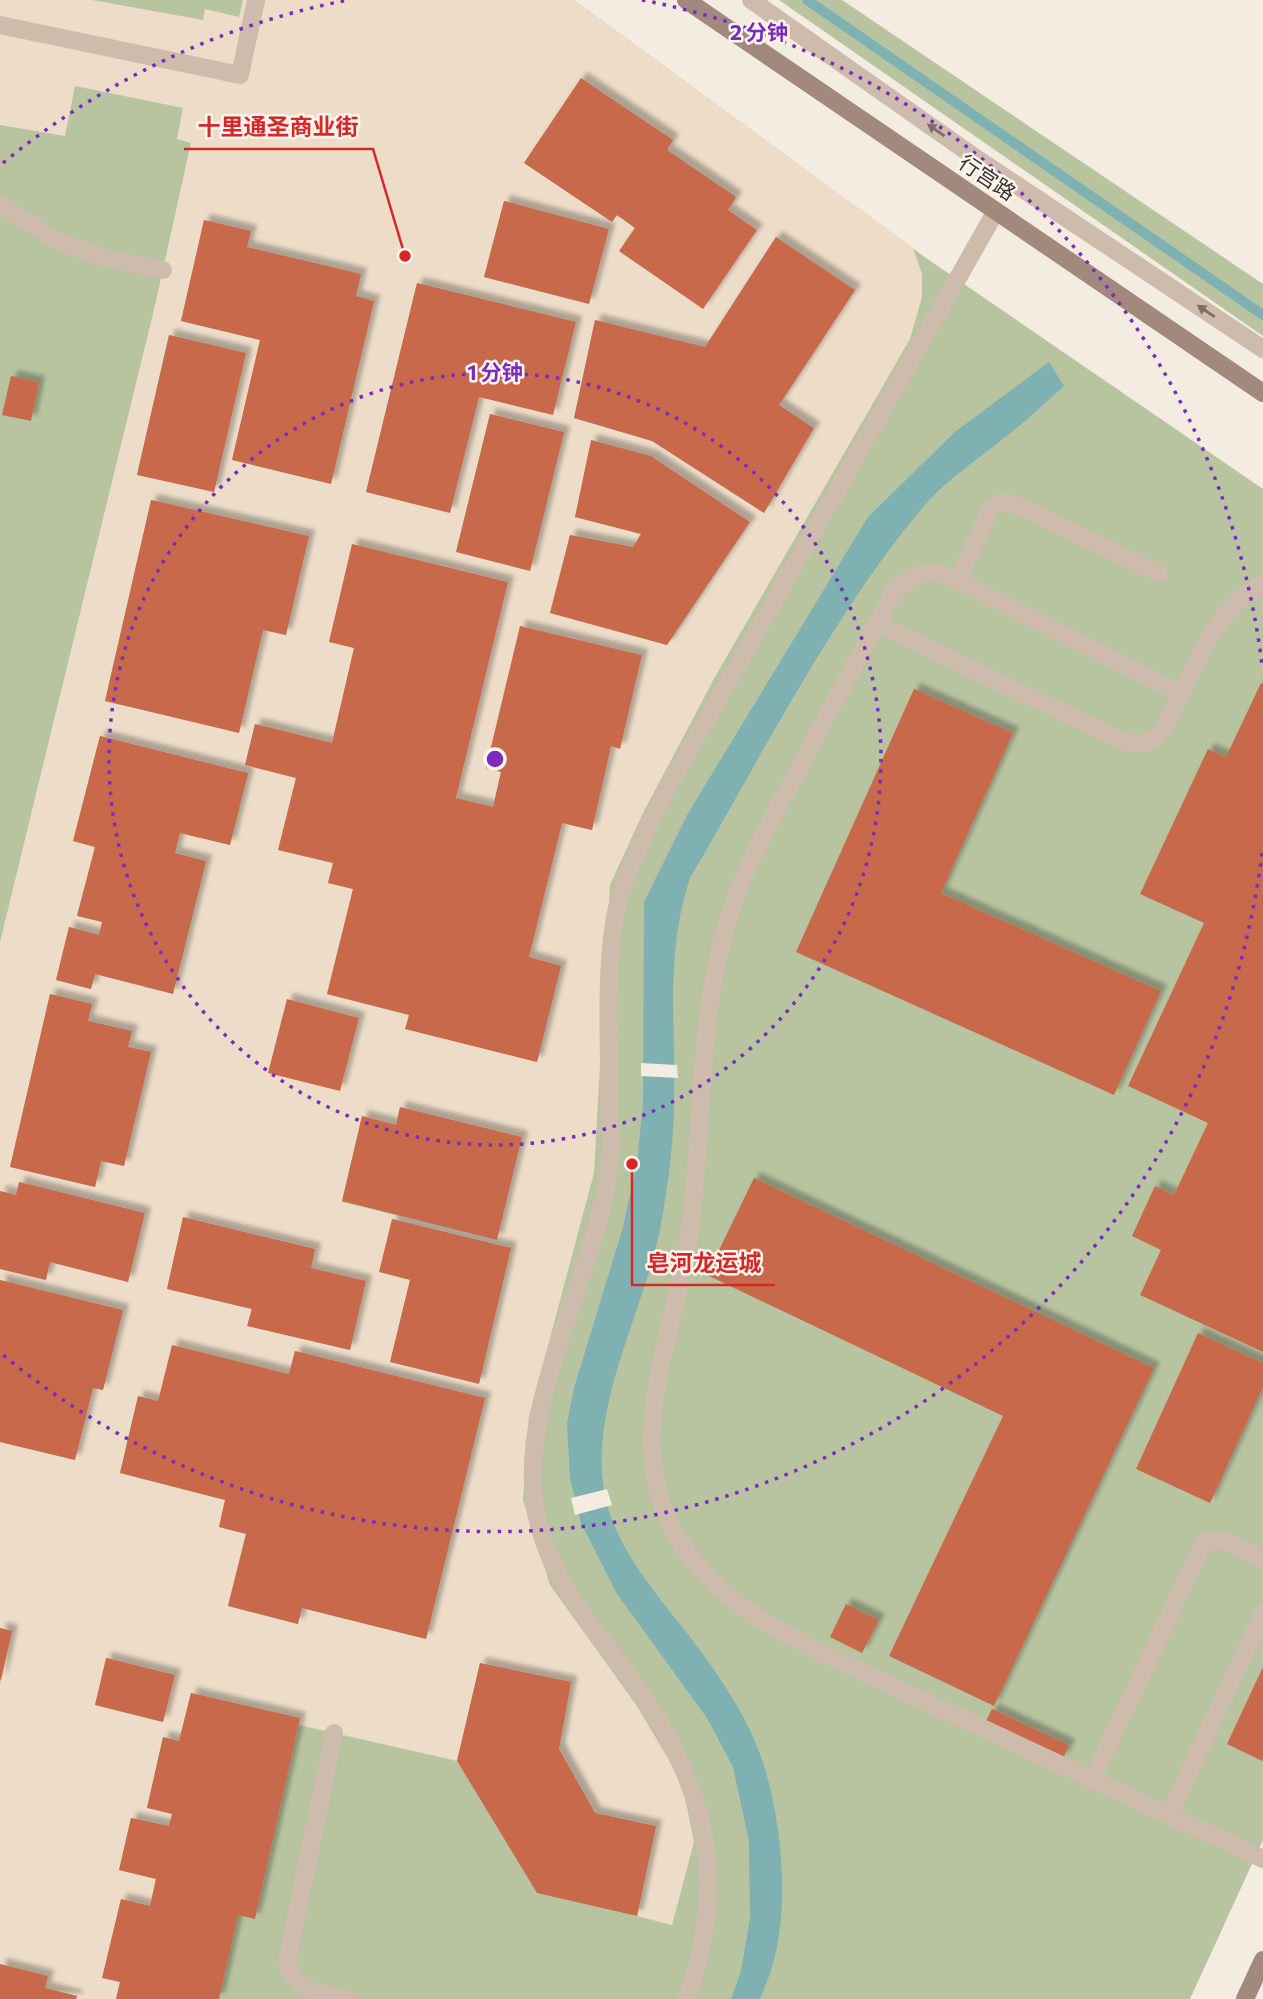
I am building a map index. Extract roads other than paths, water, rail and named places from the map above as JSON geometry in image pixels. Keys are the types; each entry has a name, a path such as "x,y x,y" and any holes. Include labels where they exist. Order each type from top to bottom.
{"main road":[{"name":"行宫路","path":"686,0 1263,393"},
{"path":"1245,1999 1263,1960"}],"lane":[{"path":"0,25 240,75 256,0"},
{"path":"751,0 979,160 1263,349"},
{"path":"0,204 58,241 105,258 163,270"},
{"path":"686,1999 705,1936 708,1895 706,1836 692,1785 661,1723 565,1592 546,1550 536,1509 533,1450 548,1385 597,1222 610,1159 614,921 630,867 662,798 996,211"},
{"path":"957,581 990,510 999,503 1012,503 1159,573"},
{"path":"1181,693 957,581 930,571 910,577 894,592 754,852 720,946 703,1046 690,1227 681,1286 655,1396 652,1434 657,1487 672,1528 688,1553 739,1607 773,1629 834,1659 1263,1860"},
{"path":"876,623 1129,743 1153,739 1171,715 1218,625 1238,601 1263,585"},
{"path":"1092,1780 1203,1544 1209,1539 1220,1540 1263,1560"},
{"path":"1168,1815 1263,1612"},
{"path":"334,1733 287,1962 293,1977 311,1995 349,1999"}],"water":[{"path":"1049,362 1064,386 932,497 858,594 799,687 690,878 682,906 674,962 674,1115 667,1186 656,1246 613,1386 605,1421 602,1456 604,1490 616,1530 636,1566 708,1661 737,1706 760,1754 773,1802 782,1884 782,1910 774,1960 760,1999 731,1999 741,1971 750,1918 749,1841 733,1767 707,1718 617,1594 581,1523 570,1479 567,1424 574,1388 623,1227 637,1163 643,1103 644,902 687,815 868,517 956,431"}],"waterway":[{"path":"807,0 1263,315"}],"place":[{"name":"十里通圣商业街","path":"405,256"},
{"name":"皂河龙运城","path":"632,1164"}]}
